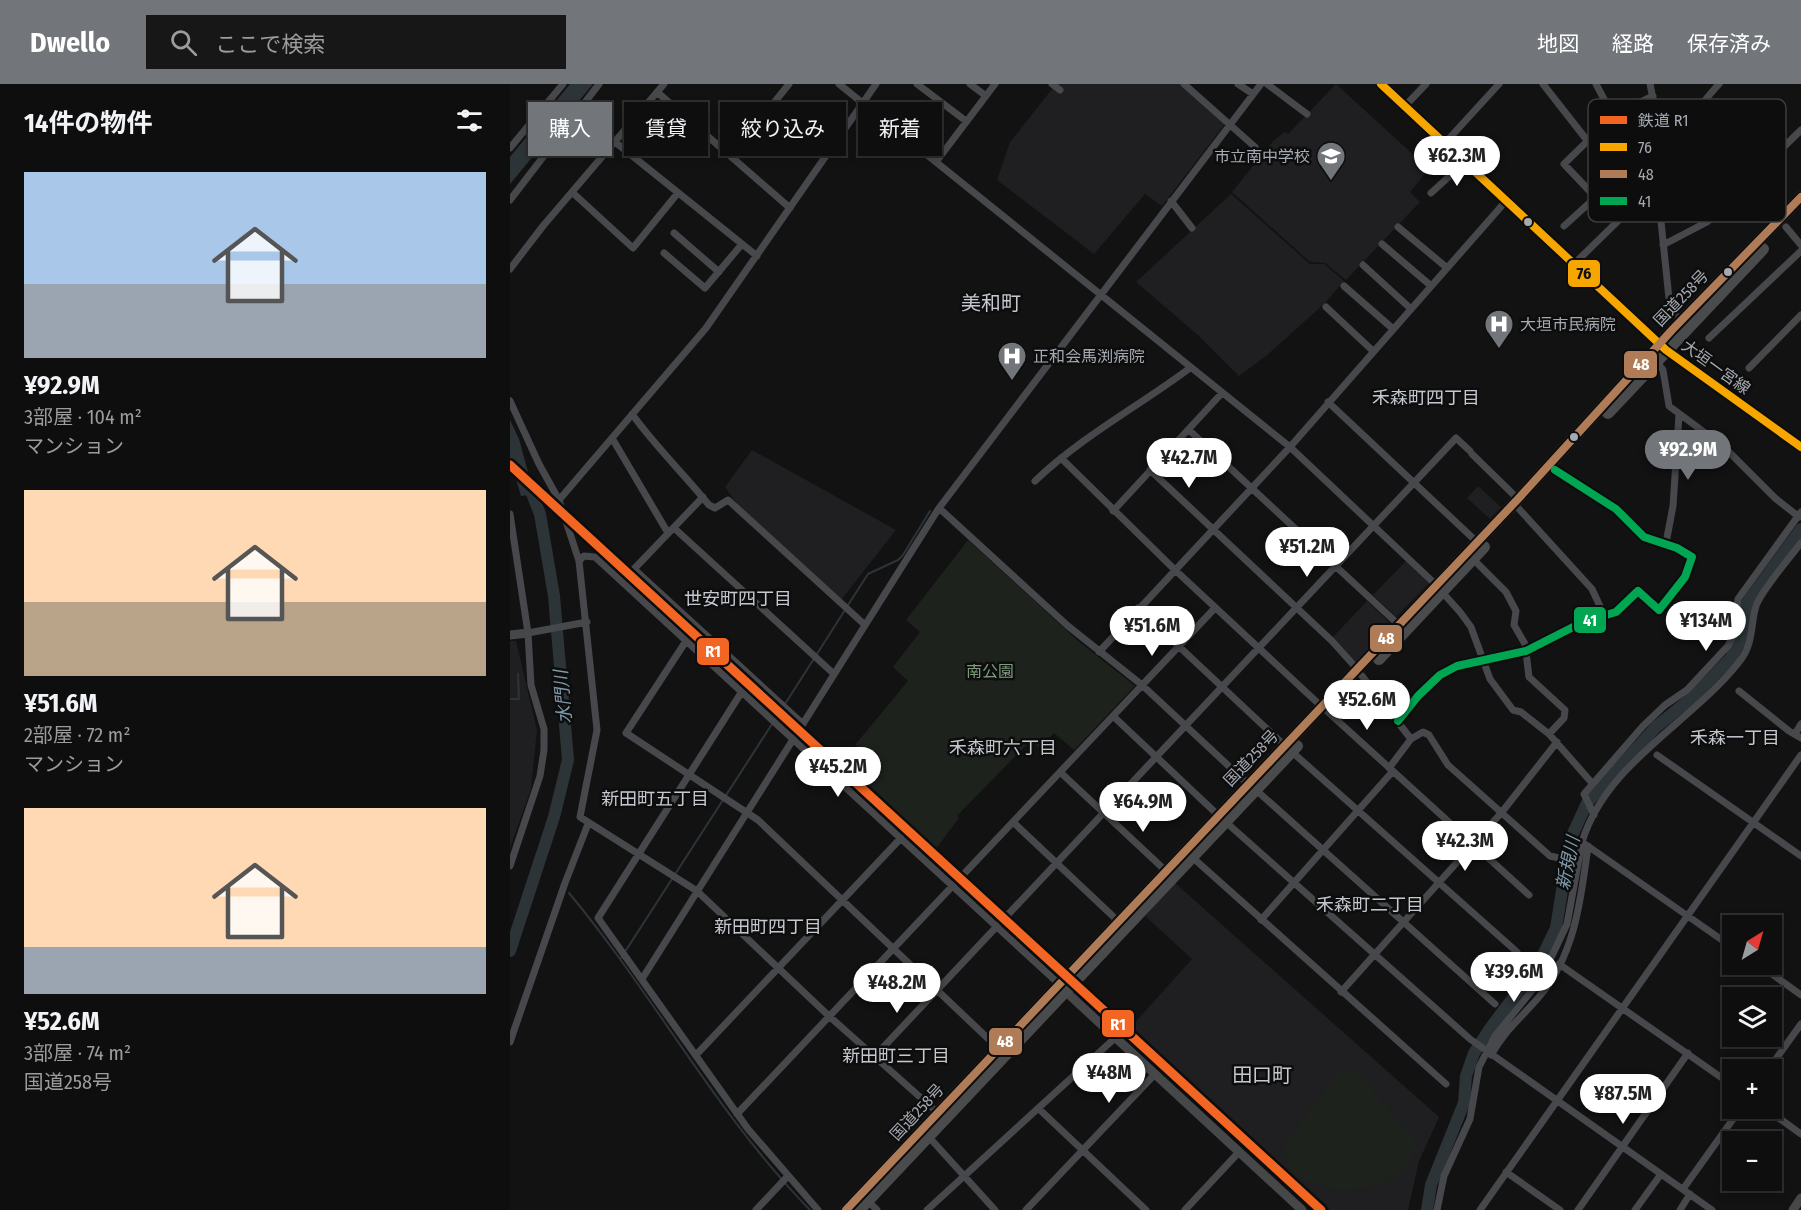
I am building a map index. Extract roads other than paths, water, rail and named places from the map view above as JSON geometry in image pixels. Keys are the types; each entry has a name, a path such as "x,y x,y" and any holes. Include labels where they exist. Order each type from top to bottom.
{"highway":[{"name":"国道258号","path":"1786,220 1801,197"},
{"name":"国道258号","path":"1786,222 1801,209"},
{"name":"国道258号","path":"868,1207 925,1134 938,1113 999,1049 1063,989 1119,922 1166,871 1222,819 1440,589 1477,542 1555,470 1656,361 1681,321 1785,222"},
{"name":"国道258号","path":"1360,673 1399,625 1473,559 1518,504 1663,347 1783,224"},
{"name":"国道258号","path":"846,1210 925,1134 1192,857 1222,819"}],"main road":[{"name":"大垣一宮線","path":"1382,84 1663,347 1801,447"}],"street":[{"path":"510,148 563,84"},
{"path":"510,200 599,84"},
{"path":"510,269 543,226 664,84"},
{"path":"774,102 789,84"},
{"path":"839,84 862,102"},
{"path":"864,102 876,84"},
{"path":"917,84 966,121"},
{"path":"970,84 986,96"},
{"path":"936,162 995,84"},
{"path":"1052,84 1060,90"},
{"path":"1184,84 1255,147"},
{"path":"1238,84 1254,94"},
{"path":"642,979 939,508 1261,84"},
{"path":"1267,84 1307,114"},
{"path":"1405,106 1426,84"},
{"path":"1445,143 1498,84"},
{"path":"1543,84 1586,139 1564,164 1588,187"},
{"path":"1596,84 1604,99"},
{"path":"1650,84 1654,99"},
{"path":"1707,99 1719,84"},
{"path":"657,92 720,146"},
{"path":"1647,99 1653,96"},
{"path":"559,500 706,328 858,110"},
{"path":"1786,144 1801,130"},
{"path":"615,142 757,256"},
{"path":"731,156 790,208"},
{"path":"929,156 1290,447 1374,526 1440,589 1471,627 1485,660 1490,679 1513,710 1521,712 1549,734 1592,783"},
{"path":"1431,193 1465,162"},
{"path":"573,193 633,248 677,194"},
{"path":"1171,201 1192,228"},
{"path":"1099,652 1212,527 1290,447 1392,328 1506,201"},
{"path":"1564,226 1588,206"},
{"path":"1574,264 1617,222"},
{"path":"1661,222 1670,308 1681,321"},
{"path":"1663,245 1707,222"},
{"path":"1783,224 1801,244"},
{"path":"1398,227 1446,267"},
{"path":"674,233 719,272"},
{"path":"664,253 705,288 742,244"},
{"path":"1382,244 1430,285"},
{"path":"1709,338 1801,251"},
{"path":"1364,265 1410,308"},
{"path":"1344,286 1392,328"},
{"path":"1326,307 1373,351"},
{"path":"1749,368 1801,315"},
{"path":"1593,814 1584,794 1643,726 1665,705 1687,690 1728,646 1733,636 1738,599 1800,516 1774,498 1724,447 1668,406 1663,370 1656,361"},
{"path":"1035,480 1061,458 1143,404 1190,368"},
{"path":"1113,511 1222,393"},
{"path":"510,401 539,464 559,500 579,561 597,730 580,817 697,891 830,1017 938,1113"},
{"path":"1328,402 1477,542"},
{"path":"632,414 652,443 668,455 715,508 728,500 865,625"},
{"path":"1666,543 1673,506 1679,415"},
{"path":"1189,430 1399,625"},
{"path":"612,438 671,530 834,674"},
{"path":"875,1056 1456,438 1518,504 1592,589 1604,615"},
{"path":"1061,458 1215,608 1529,895"},
{"path":"1150,470 1332,641 1412,739"},
{"path":"1398,721 1418,696 1440,675 1457,666 1526,651 1556,634 1616,612 1638,591 1659,610 1684,577 1692,557 1666,543 1644,537 1616,509 1555,470"},
{"path":"703,497 634,569 803,724"},
{"path":"939,508 1028,591 1099,652 1142,685 1322,851 1495,1004"},
{"path":"510,514 532,632 531,685 544,729 540,776 510,866"},
{"path":"1437,1210 1444,1176 1470,1119 1475,1101 1475,1081 1487,1052 1495,1036 1541,979 1567,924 1593,814 1619,780 1656,740 1698,705 1740,662 1752,638 1756,606 1801,543"},
{"path":"579,561 584,556 596,557 1302,1210"},
{"path":"1473,559 1506,592 1515,611 1514,625 1526,651 1529,677 1565,710 1564,718 1549,734"},
{"path":"1138,608 1288,749 1517,952"},
{"path":"737,1114 1215,608"},
{"path":"510,634 585,623"},
{"path":"686,641 626,733 747,812 999,1049"},
{"path":"1739,691 1798,736 1801,724"},
{"path":"741,693 598,918 737,1114 787,1177 818,1210"},
{"path":"1113,716 1222,819 1473,1041 1712,1210"},
{"path":"1261,920 1357,811 1412,739 1423,732 1429,735 1448,765 1550,855 1559,858"},
{"path":"1341,992 1502,812 1557,742"},
{"path":"1657,755 1801,856"},
{"path":"1480,1210 1801,755"},
{"path":"1060,772 1166,871"},
{"path":"1013,822 1119,922"},
{"path":"510,1042 588,824"},
{"path":"696,1055 901,838"},
{"path":"1585,844 1722,940"},
{"path":"1487,1052 1519,1015 1538,999 1559,964 1579,912 1585,844"},
{"path":"1192,857 1446,1084"},
{"path":"1559,964 1722,1078"},
{"path":"1774,975 1801,994"},
{"path":"1776,1059 1801,1024"},
{"path":"927,1210 1115,1038"},
{"path":"1578,1210 1688,1053"},
{"path":"1026,1210 1154,1075"},
{"path":"1039,1109 1146,1210"},
{"path":"1683,1189 1733,1119"},
{"path":"1781,1119 1801,1134"},
{"path":"925,1134 994,1210"},
{"path":"1185,1210 1239,1152"},
{"path":"1506,1172 1560,1210"},
{"path":"1635,1210 1661,1173"},
{"path":"756,1210 787,1177"},
{"path":"1680,1210 1690,1194"},
{"path":"1793,1210 1801,1198"}],"waterway":[{"name":"水門川","path":"510,951 554,817 568,760 554,596 540,514 527,481"},
{"path":"848,605 868,574 898,560 903,555 930,511"},
{"name":"新規川","path":"1427,1210 1431,1185 1464,1103 1466,1076 1474,1053 1538,965 1556,928 1570,840 1587,803 1656,727 1693,697 1731,658 1741,640 1747,603 1801,529"},
{"path":"785,704 845,610"},
{"path":"510,699 519,699 518,674"},
{"path":"775,719 782,708"},
{"path":"621,958 772,724"},
{"path":"569,893 600,932 745,1135 810,1210"}],"rail line":[{"name":"R1","path":"510,465 1321,1210"}],"place":[{"name":"市立南中学校","path":"1331,182"},
{"name":"大垣市民病院","path":"1499,350"},
{"name":"正和会馬渕病院","path":"1012,382"}],"district":[{"name":"美和町","path":"991,303"},
{"name":"禾森町四丁目","path":"1426,398"},
{"name":"世安町四丁目","path":"738,599"},
{"name":"禾森一丁目","path":"1735,738"},
{"name":"禾森町六丁目","path":"1003,748"},
{"name":"新田町五丁目","path":"655,799"},
{"name":"禾森町二丁目","path":"1370,905"},
{"name":"新田町四丁目","path":"768,927"},
{"name":"新田町三丁目","path":"896,1056"},
{"name":"田口町","path":"1262,1075"}],"park label":[{"name":"南公園","path":"990,671"}]}
